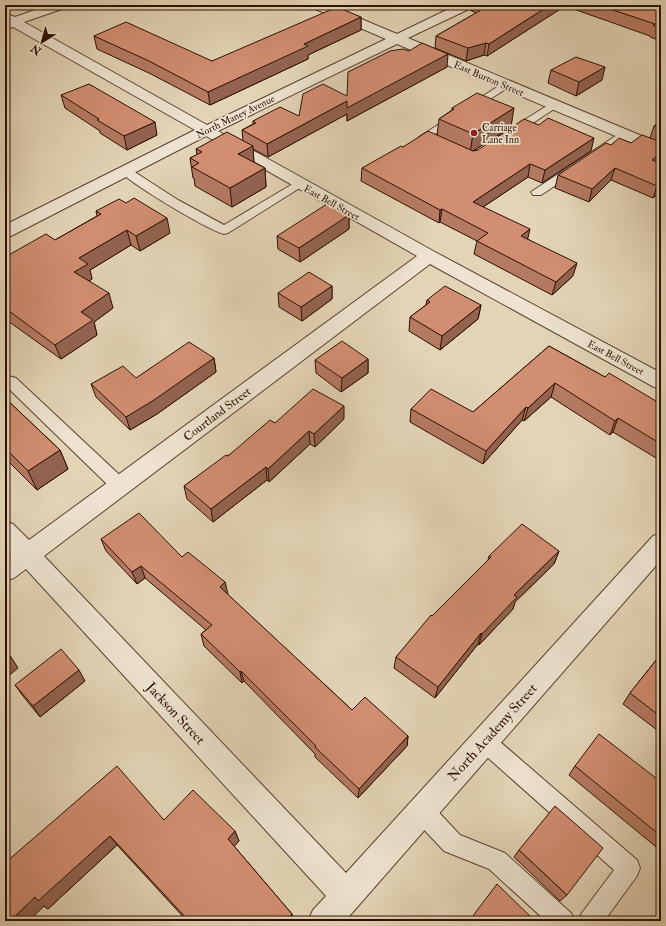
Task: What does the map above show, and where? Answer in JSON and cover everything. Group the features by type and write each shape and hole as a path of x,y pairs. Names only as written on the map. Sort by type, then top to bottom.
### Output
{"street":[{"path":"8,22 61,5"},
{"name":"East Burton Street","path":"317,5 661,150"},
{"name":"North Maney Avenue","path":"5,232 205,131 467,5"},
{"name":"East Bell Street","path":"8,22 429,256 661,382"},
{"name":"Courtland Street","path":"5,571 429,256"},
{"name":"Jackson Street","path":"5,531 346,895"},
{"name":"North Academy Street","path":"324,921 661,543"}],"lane":[{"path":"444,146 424,137 488,101 505,85"},
{"path":"503,138 553,105"},
{"path":"518,117 535,117"},
{"path":"537,192 624,135"},
{"path":"126,171 186,210 224,230 300,184"},
{"path":"5,380 11,382 120,486"},
{"path":"484,741 629,868 590,921"},
{"path":"422,811 452,843 497,861 564,921"}],"building":[{"path":"487,5 550,5 489,44 486,43 468,48 436,36"},
{"path":"598,5 661,5 661,28 653,25 655,24"},
{"path":"337,7 361,17 304,44 308,46 208,92 149,61 94,36 126,22 212,61"},
{"path":"422,43 448,54 347,108 347,101 267,144 242,130 256,123 253,121 280,107 299,116 303,94 323,84 347,96 348,72 390,51 403,49 409,51"},
{"path":"576,57 605,67 579,82 551,70"},
{"path":"89,84 155,122 124,136 97,120 99,119 61,95"},
{"path":"477,93 514,108 473,134 439,119 454,109 452,108"},
{"path":"548,118 594,138 545,170 530,164 473,202 530,229 521,236 577,263 556,282 477,241 488,233 442,209 440,210 362,168 401,146 403,147 428,131 473,151 478,150 524,119 539,125"},
{"path":"661,120 661,129 654,126"},
{"path":"227,132 253,146 238,154 265,168 230,188 192,167 199,163 190,158 202,152 196,149"},
{"path":"642,135 661,142 661,153 652,160 661,164 661,183 657,186 615,168 592,189 558,175 606,143 611,145 619,138 631,143"},
{"path":"134,198 167,218 136,236 127,230 79,258 88,264 74,272 109,293 81,312 93,320 55,345 5,308 5,257 46,234 55,240 101,214 96,211 119,199 126,203"},
{"path":"327,204 349,215 299,248 277,236"},
{"path":"309,272 332,286 301,307 278,293"},
{"path":"445,286 481,305 442,336 410,317 430,302 427,300"},
{"path":"342,341 368,359 342,378 315,360"},
{"path":"189,342 214,358 154,400 126,417 91,384 123,366 136,378"},
{"path":"549,346 605,377 609,373 661,404 661,444 618,418 615,421 555,383 528,408 526,407 486,451 411,409 431,389 473,412"},
{"path":"313,389 344,406 314,434 309,431 268,469 266,467 211,509 184,486 226,455 228,456 270,420 275,423"},
{"path":"5,398 60,450 28,471 5,448"},
{"path":"139,513 182,557 188,552 225,582 220,587 352,710 365,697 408,736 359,789 315,747 316,746 241,671 240,672 201,634 212,625 141,566 132,572 101,539"},
{"path":"522,524 559,551 514,595 517,597 482,634 481,633 438,687 396,657 431,615 432,616 491,557 489,556"},
{"path":"61,649 79,670 33,706 15,685"},
{"path":"5,651 11,657 5,662"},
{"path":"661,654 661,717 630,693"},
{"path":"599,734 661,782 661,836 575,766"},
{"path":"117,766 164,820 193,790 235,831 228,839 292,914 285,921 189,921 110,836 38,901 35,897 10,921 5,921 5,863"},
{"path":"555,806 603,848 567,895 519,850"},
{"path":"497,884 535,921 469,921"}],"place":[{"name":"Carriage Lane Inn","path":"474,133"}]}
